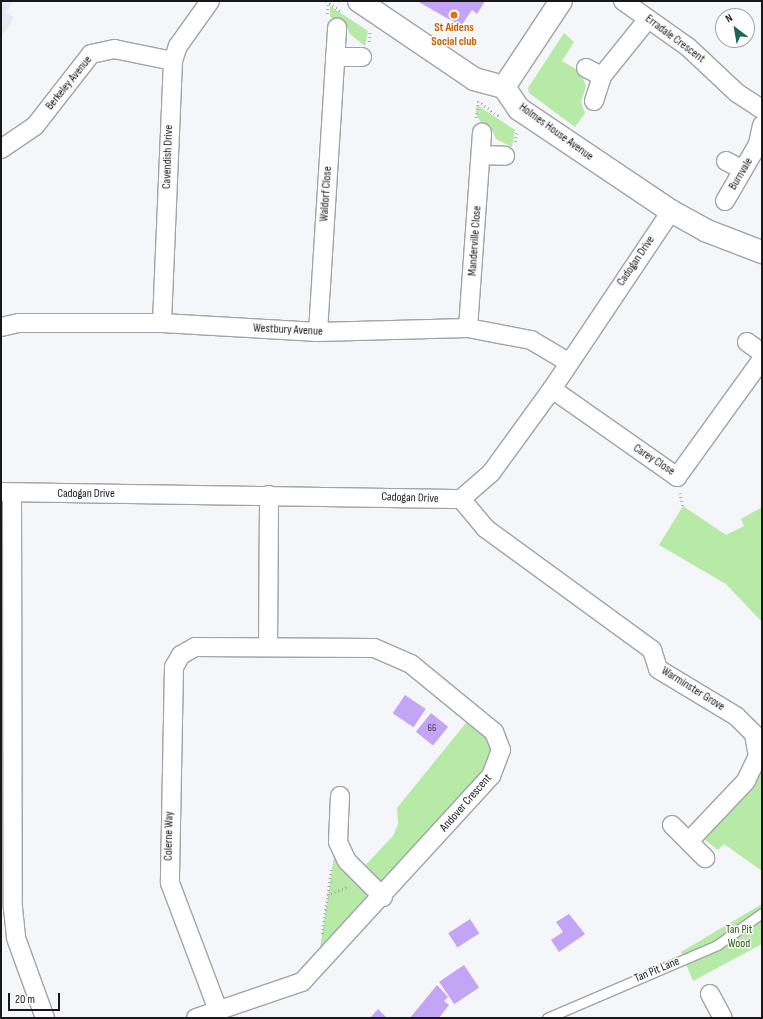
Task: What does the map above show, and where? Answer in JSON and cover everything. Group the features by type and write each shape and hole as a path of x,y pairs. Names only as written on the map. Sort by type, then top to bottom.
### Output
{"street":[{"name":"Cavendish Drive","path":"162,323 173,61 178,46 210,1"},
{"path":"347,14 474,79 504,87 561,1"},
{"name":"Erradale Crescent","path":"623,1 688,47 737,93 762,109"},
{"name":"Waldorf Close","path":"318,332 335,57 347,14"},
{"path":"594,101 602,76 648,19"},
{"name":"Berkeley Avenue","path":"1,149 35,126 91,54 114,49 173,61"},
{"path":"335,57 362,57"},
{"path":"586,68 602,76"},
{"name":"Holmes House Avenue","path":"504,87 519,109 671,211 707,231 762,252"},
{"name":"Burnvale","path":"725,200 758,144 762,125"},
{"name":"Manderville Close","path":"468,328 482,133"},
{"path":"481,155 505,156"},
{"path":"726,161 743,170"},
{"name":"Cadogan Drive","path":"7,492 461,499 491,473 552,389 568,362 671,211"},
{"name":"Westbury Avenue","path":"1,327 19,323 162,323 318,332 468,328 531,340 568,362"},
{"path":"747,342 762,353"},
{"name":"Carey Close","path":"552,389 677,477 762,360"},
{"path":"7,492 6,816 16,938 45,1018"},
{"path":"268,647 269,495"},
{"name":"Warminster Grove","path":"461,499 485,528 652,650 658,669 736,716 754,734 758,756 746,781 689,841"},
{"name":"Andover Crescent","path":"181,655 195,647 374,648 394,655 411,664 486,723 498,742 499,758 491,776 383,897 302,982 196,1018"},
{"name":"Colerne Way","path":"181,655 174,674 170,883 218,1010"},
{"path":"340,796 338,842 347,861 383,897"},
{"path":"672,825 705,858"},
{"path":"710,994 723,1018"}],"lane":[{"name":"Tan Pit Lane","path":"547,1018 717,945 762,913"}],"path":[{"path":"326,1 347,14"},
{"path":"364,26 376,34"},
{"path":"472,97 504,120"},
{"path":"510,124 524,133"},
{"path":"321,939 327,895 338,842"},
{"path":"327,895 340,892 361,875"}],"shaded area":[{"path":"1,1 13,1 6,12 14,18 1,37"}],"green space":[{"path":"330,6 368,31 365,46 350,34 345,22 330,17"},
{"path":"564,33 574,42 562,61 581,72 586,86 581,102 585,113 575,127 529,93 528,88"},
{"path":"477,105 515,130 512,147 496,139 490,125 482,124 476,114"},
{"path":"683,506 726,535 744,526 741,519 762,507 762,622 726,584 659,545"},
{"path":"474,713 494,732 491,776 317,968 335,849 359,872 393,836 398,824 397,808"},
{"path":"762,764 762,871 724,844 718,850 701,837"},
{"name":"Tan Pit Wood","path":"762,904 762,944 693,981 681,952"}],"building":[{"name":"St Aidens Social club","path":"417,1 485,1 477,14 472,10 461,26"},
{"path":"405,695 426,709 413,727 393,713"},
{"path":"431,713 448,727 433,745 416,732"},
{"path":"569,914 585,934 559,952 551,940 563,932 556,922"},
{"path":"470,919 479,933 457,947 448,933"},
{"path":"464,965 479,987 454,1004 439,982"},
{"path":"437,985 448,997 444,1001 449,1005 439,1018 410,1018"},
{"path":"378,1009 387,1018 370,1018"}],"place":[{"name":"St Aidens Social club","path":"454,15"}]}
